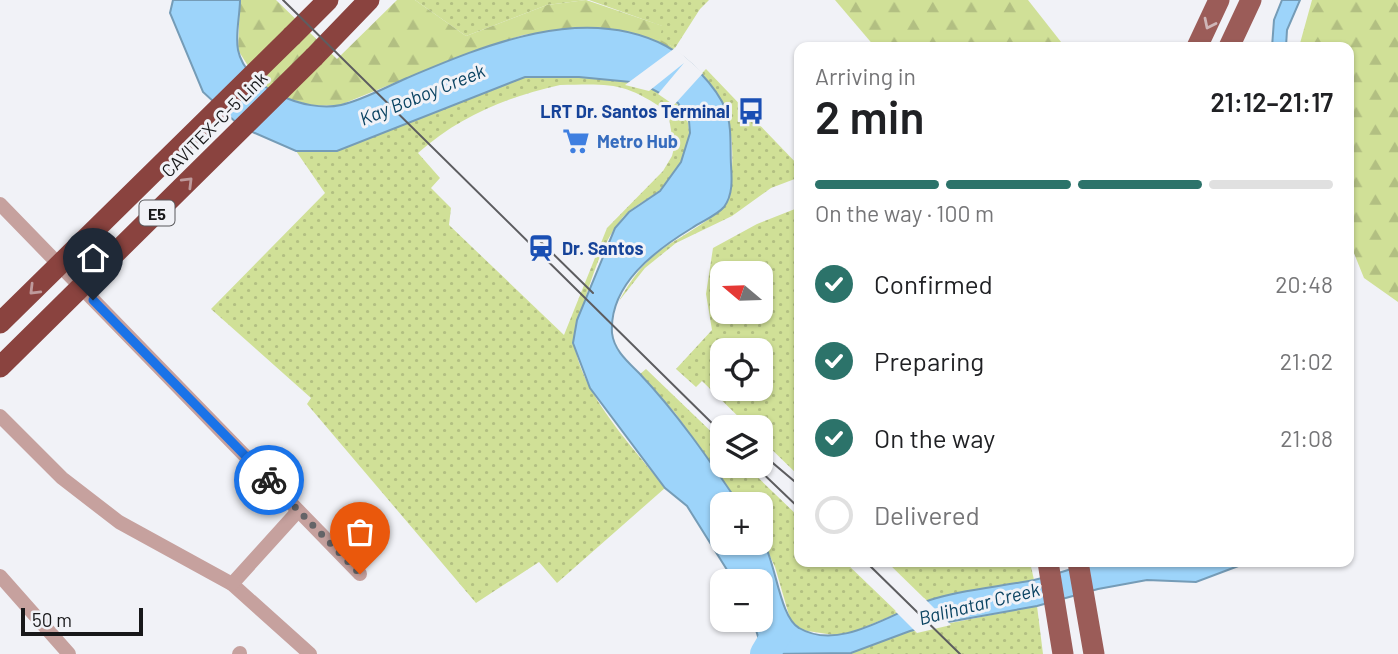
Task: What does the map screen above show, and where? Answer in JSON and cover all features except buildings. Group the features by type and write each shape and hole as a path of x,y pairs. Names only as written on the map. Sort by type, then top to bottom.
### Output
{"highway":[{"name":"CAVITEX–C-5 Link","path":"0,323 328,0"},
{"name":"CAVITEX–C-5 Link","path":"0,367 369,0"}],"main road":[{"path":"1199,42 1219,0"},
{"path":"1231,42 1251,0"},
{"path":"1049,567 1063,654"},
{"path":"1079,567 1094,654"}],"street":[{"path":"0,204 360,574"},
{"path":"0,416 62,478 119,522 232,584 310,654"},
{"path":"232,584 298,511"},
{"path":"0,576 69,654"}],"green space":[{"path":"240,0 276,0 337,59 397,0 415,0 466,36 547,5 586,0 663,26 659,39 675,48 672,50 629,33 606,30 523,35 468,53 340,105 313,106 274,94 255,77 238,50"},
{"path":"415,0 586,0 547,5 466,36"},
{"path":"589,0 709,0 700,9 675,48 658,39 662,26"},
{"path":"835,0 1028,0 1061,42 871,42"},
{"path":"1312,0 1398,0 1398,302 1364,278 1354,253 1354,42 1300,42"},
{"path":"706,69 794,161 794,179 771,188 732,216 676,243 645,268 619,301 630,283 652,258 717,213 727,196 732,170 730,130 723,109 701,74"},
{"path":"525,77 583,77 616,80 647,87 671,99 686,117 688,143 672,177 660,190 626,214 612,233 599,259 575,329 576,349 592,392 621,434 665,488 557,583 539,562 476,603 307,404 311,398 211,309 325,193 296,151 337,151","holes":["560,85 617,87 653,102 668,112 674,148 663,171 607,228 564,335 449,225 451,208 431,188 440,178 418,153 467,118 503,102"]},
{"path":"794,209 794,471 773,451 773,415 737,415 722,401 773,401 773,338 710,338 710,389 702,381 696,387 676,369 712,330 711,324 774,324 774,261 711,261 713,248 757,224"},
{"path":"710,268 710,318 706,294"},
{"path":"646,369 710,431 710,463 676,414 640,374"},
{"path":"721,478 758,478 794,512 794,567 850,567 898,613 853,632 834,635 801,630 791,622 769,555 773,555 773,492 731,492"},
{"path":"892,567 1031,567 1034,580 927,601"},
{"path":"1037,606 1043,654 843,654 910,631"}],"water":[{"name":"Kay Boboy Creek","path":"173,0 240,0 237,44 243,64 252,76 279,95 311,105 349,103 469,53 535,34 569,29 602,28 635,34 666,46 684,58 716,92 726,110 730,130 732,176 729,197 721,210 664,247 637,270 618,299 613,315 612,333 615,345 622,355 653,388 710,462 710,478 721,478 731,492 710,492 710,543 687,506 665,488 590,388 573,343 577,320 615,228 629,212 660,191 681,162 690,133 689,121 678,103 641,83 579,77 525,77 337,151 296,151 241,127 203,92 170,13"},
{"path":"1282,0 1300,0 1287,30 1286,42 1272,42 1274,20"},
{"path":"718,555 769,555 773,569 726,569"},
{"path":"1077,567 1236,567 1196,582 1147,580 1098,589 1037,606 948,622 910,631 851,653 772,654 759,640 757,632 773,632 773,569 792,622 815,634 831,635 866,628 943,596 1034,580"}],"pier":[{"path":"675,48 703,73 674,105 658,94 684,63 649,91 625,85"},
{"path":"924,598 951,625 917,633 895,611"}],"waterway":[{"name":"Balihatar Creek","path":"765,654 778,632"}],"tram line":[{"path":"283,0 710,421"},
{"path":"540,241 593,293"},
{"path":"773,463 794,481"},
{"path":"768,478 794,503"},
{"path":"871,567 960,654"}],"way so far":[{"path":"269,480 360,574"}],"place":[{"name":"LRT Dr. Santos Terminal","path":"751,111"},
{"name":"Metro Hub","path":"576,141"},
{"name":"Dr. Santos","path":"541,248"}],"route":[{"path":"93,300 269,480"}]}
